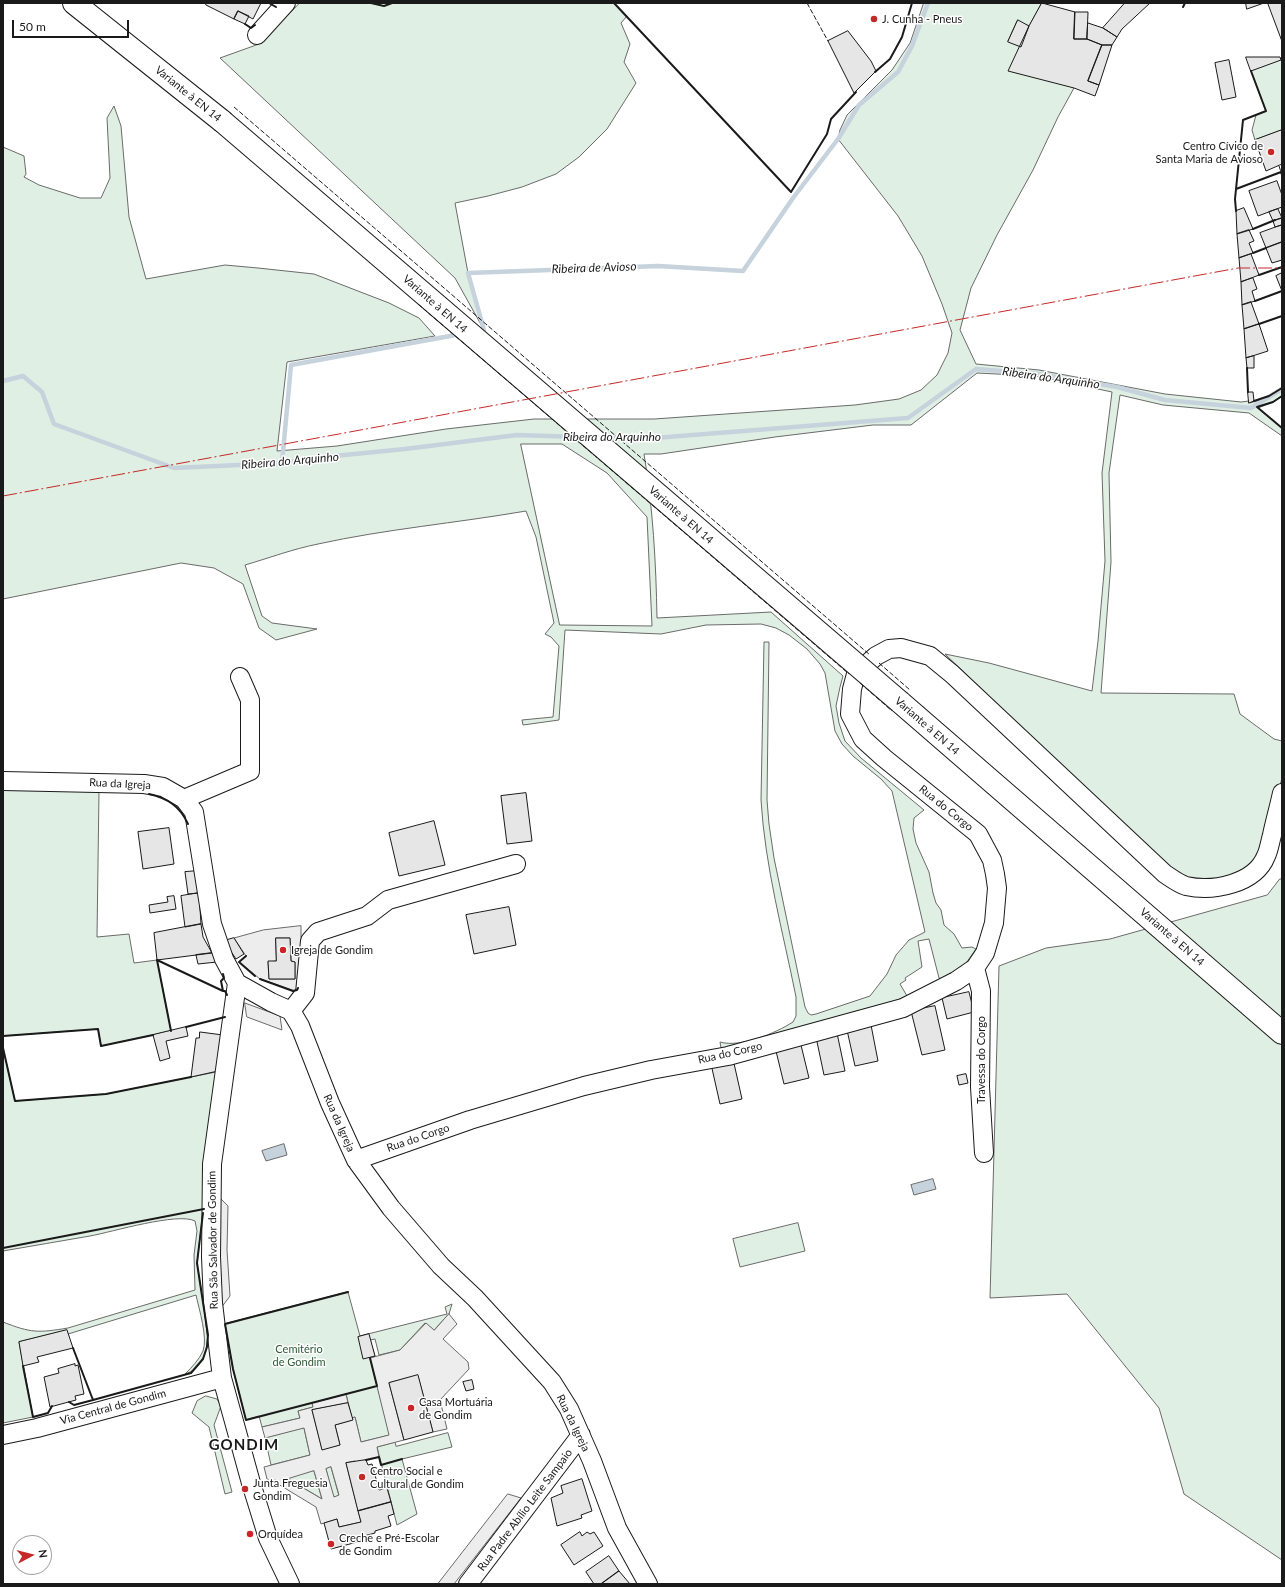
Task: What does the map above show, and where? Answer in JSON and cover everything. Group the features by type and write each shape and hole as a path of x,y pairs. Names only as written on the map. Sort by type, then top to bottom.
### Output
{"main road":[{"name":"Variante à EN 14","path":"74,3 222,121 900,702 1282,1033"}],"street":[{"path":"257,35 286,3"},
{"name":"Rua do Corgo","path":"356,1160 470,1120 584,1086 651,1070 728,1056 903,1008 956,981 975,968 985,953 994,923 997,888 992,860 978,834 884,758 864,739 850,714 852,689 856,674 876,656 889,649 901,648 930,656 952,674 1164,874 1184,885 1201,888 1219,886 1252,876 1259,869 1267,856 1282,793"},
{"path":"240,676 250,700 250,771 184,798 194,812 212,924 224,959 237,983 271,1002 291,1011 306,993 310,940 318,932 368,916 388,900 516,864"},
{"name":"Rua da Igreja","path":"3,781 144,784 162,787 184,798"},
{"name":"Travessa do Corgo","path":"975,968 981,991 980,1087 984,1153"},
{"name":"Rua São Salvador de Gondim","path":"237,983 212,1164 211,1257 213,1303 222,1378 268,1538 290,1584"},
{"name":"Rua da Igreja","path":"291,1011 300,1026 330,1103 356,1160 391,1208 441,1266 475,1298 552,1382 569,1410 581,1435 617,1528 648,1584"},
{"name":"Via Central de Gondim","path":"3,1435 37,1428 222,1378"},
{"name":"Rua Padre Abílio Leite Sampaio","path":"468,1584 581,1435"}],"green space":[{"path":"300,3 371,3 384,6 392,3 614,3 627,16 621,23 630,44 624,62 636,83 607,129 579,157 556,174 522,187 455,203 468,273 484,330 455,278 220,58 259,44"},
{"path":"924,3 1042,3 1029,26 1017,21 1008,41 1021,47 1074,88 971,288 960,330 976,364 1039,370 1165,394 1241,402 1249,401 1250,403 1263,399 1282,388 1282,396 1273,402 1258,408 1282,428 1282,436 1249,413 1163,405 1120,395 1109,473 1111,562 1101,693 1234,694 1240,714 1274,739 1282,741 1282,778 1263,850 1246,873 1211,883 1178,875 1163,863 945,654 989,663 1092,691 1105,561 1102,473 1112,392 1036,376 977,373 911,425 873,425 775,437 661,454 644,454 654,536 657,618 771,612 843,676 836,706 839,723 845,741 861,758 924,810 914,818 913,829 916,843 929,872 933,893 936,903 941,910 944,925 954,934 962,948 972,947 976,949 964,966 941,979 939,978 929,939 918,941 922,967 905,978 906,980 900,984 907,996 890,1003 720,1051 720,1042 737,1043 768,1035 793,1022 796,1016 796,997 770,875 763,825 761,800 764,642 769,642 767,800 769,824 774,858 805,1007 808,1013 811,1015 816,1014 870,996 887,974 896,955 909,940 925,932 892,791 881,779 853,756 842,744 835,731 825,673 820,664 807,649 789,635 776,628 761,624 706,625 661,634 565,630 559,720 523,725 522,720 553,717 559,646 551,637 545,634 554,623 536,537 526,511 344,539 299,548 245,565 262,616 272,623 317,629 276,640 259,628 243,584 214,568 181,563 3,599 3,147 24,156 26,174 24,177 39,185 80,198 101,198 110,178 107,118 114,106 121,126 129,217 146,279 225,265 314,274 389,303 419,318 435,336 287,362 277,451 337,446 446,429 534,419 654,419 855,405 899,399 921,390 937,375 948,353 952,333 942,304 922,256 898,216 838,139 840,130 847,115 892,70 910,43","holes":["521,444 562,444 607,473 647,517 652,626 560,625"]},
{"path":"1282,59 1282,130 1255,140 1252,130 1256,115 1266,111 1251,71"},
{"path":"3,790 99,791 97,937 129,934 134,963 157,960 171,1031 101,1046 98,1029 3,1036"},
{"path":"1280,879 1282,879 1282,1560 1184,1494 1159,1408 1067,1294 990,1298 999,966 1046,948 1110,939 1267,895"},
{"path":"3,1048 15,1101 106,1094 216,1072 218,1081 197,1263 208,1335 205,1353 199,1364 191,1372 185,1374 193,1366 203,1351 204,1345 202,1323 196,1295 68,1334 66,1331 19,1342 33,1417 3,1423 3,1322 35,1331 49,1331 68,1328 195,1290 194,1255 197,1231 195,1221 175,1219 3,1251"},
{"path":"798,1223 805,1251 740,1267 733,1239"},
{"name":"Cemitério de Gondim","path":"348,1292 360,1336 447,1314 445,1307 452,1304 449,1314 434,1330 425,1323 400,1350 379,1355 375,1339 370,1340 375,1356 370,1358 390,1435 361,1442 355,1417 352,1418 346,1394 312,1403 313,1407 298,1411 300,1418 262,1427 259,1416 246,1420 233,1369 225,1324"},
{"path":"206,1396 217,1399 221,1406 214,1425 232,1492 225,1494 209,1427 192,1413 197,1401"},
{"path":"304,1428 310,1455 271,1465 265,1438"},
{"path":"448,1433 452,1447 402,1459 417,1514 397,1525 377,1447 395,1442 396,1446"},
{"path":"331,1467 339,1496 333,1497 326,1469"},
{"path":"314,1471 322,1499 287,1478"}],"shaded area":[{"path":"301,926 302,937 298,986 295,991 260,979 239,962 246,956 234,938 263,930","holes":["276,938 290,938 291,961 295,962 295,979 269,979 268,962 276,961"]},
{"path":"245,1003 280,1016 282,1030 247,1017"},
{"path":"284,1144 287,1155 266,1161 262,1151"},
{"path":"933,1179 936,1189 914,1195 911,1185"},
{"path":"219,1197 228,1206 227,1250 230,1296 221,1308 219,1286"},
{"path":"449,1314 457,1324 443,1339 468,1362 469,1369 440,1400 447,1429 433,1432 418,1376 389,1383 404,1440 377,1447 379,1457 355,1463 355,1461 346,1463 361,1522 339,1527 337,1519 321,1524 316,1507 278,1484 276,1480 271,1481 267,1479 264,1467 310,1455 304,1428 265,1438 262,1427 300,1418 298,1411 313,1407 312,1403 346,1394 348,1403 312,1410 322,1449 340,1445 335,1425 352,1420 352,1418 355,1417 361,1442 389,1435 370,1358 400,1350 426,1323 434,1330","holes":["331,1467 339,1495 334,1497 326,1469","314,1471 322,1499 288,1479"]},
{"path":"508,1494 521,1498 454,1584 438,1584"}],"building":[{"path":"207,3 261,3 253,19 238,11 234,19 206,5"},
{"path":"1042,3 1075,12 1074,39 1087,39 1102,45 1088,81 1099,85 1095,96 1074,88 1008,71 1029,26"},
{"path":"1125,3 1150,3 1122,29 1117,37 1103,28"},
{"path":"1246,3 1264,3 1247,9"},
{"path":"1268,3 1282,3 1282,41"},
{"path":"238,11 249,16 245,24 234,19"},
{"path":"1075,12 1088,12 1087,39 1074,39"},
{"path":"1018,20 1029,26 1021,47 1008,42"},
{"path":"1088,23 1103,28 1117,37 1112,45 1102,45 1087,39"},
{"path":"848,31 871,61 876,71 854,93 828,41"},
{"path":"1102,45 1112,45 1099,85 1088,81"},
{"path":"1246,57 1280,57 1281,60 1251,71"},
{"path":"1229,60 1236,97 1222,100 1215,63"},
{"name":"Centro Cívico de Santa Maria de Avioso","path":"1282,130 1282,164 1266,171 1255,140"},
{"path":"1277,181 1282,195 1282,207 1258,216 1249,191"},
{"path":"1244,208 1253,229 1237,234 1236,211"},
{"path":"1278,209 1282,218 1273,221 1269,212"},
{"path":"1282,218 1282,225 1275,227 1273,221"},
{"path":"1282,225 1282,242 1266,248 1260,233"},
{"path":"1249,230 1254,241 1249,243 1253,253 1239,258 1237,234"},
{"path":"1282,242 1282,260 1272,263 1266,248"},
{"path":"1251,254 1259,275 1241,282 1239,258"},
{"path":"1282,273 1282,291 1276,276"},
{"path":"1253,278 1257,289 1252,291 1255,301 1242,305 1241,282"},
{"path":"1251,302 1259,324 1244,329 1242,305"},
{"path":"1259,324 1268,351 1246,358 1244,329"},
{"path":"1254,356 1254,368 1247,368 1246,358"},
{"path":"1248,392 1253,392 1254,401 1249,403"},
{"path":"526,793 532,841 507,844 501,796"},
{"path":"434,821 445,865 399,876 389,833"},
{"path":"169,828 174,864 143,869 138,832"},
{"path":"198,871 199,893 188,894 185,872"},
{"path":"199,893 201,924 185,927 181,896"},
{"path":"174,896 176,909 150,913 149,905 168,902 167,897"},
{"path":"509,907 516,945 474,954 466,915"},
{"path":"201,924 203,937 212,953 157,960 154,933"},
{"path":"234,938 244,954 236,959 224,941"},
{"name":"Igreja de Gondim","path":"276,938 290,938 291,961 295,962 295,979 269,979 268,961 276,961"},
{"path":"212,953 217,962 198,964 196,955"},
{"path":"969,992 974,1012 947,1019 942,998"},
{"path":"935,1006 945,1050 922,1055 911,1011"},
{"path":"871,1025 878,1061 855,1066 847,1030"},
{"path":"186,1027 188,1036 166,1041 170,1058 160,1061 153,1035"},
{"path":"200,1032 223,1035 218,1071 191,1077 196,1038 199,1038"},
{"path":"837,1033 845,1071 824,1075 816,1037"},
{"path":"800,1041 809,1078 784,1084 775,1047"},
{"path":"733,1059 742,1099 720,1104 711,1064"},
{"path":"966,1074 968,1083 959,1085 957,1076"},
{"path":"67,1330 73,1348 37,1357 39,1362 23,1366 19,1342"},
{"path":"369,1334 375,1356 363,1359 358,1337"},
{"path":"75,1364 75,1366 78,1365 84,1394 75,1396 76,1400 50,1407 44,1377 59,1373 58,1369"},
{"name":"Casa Mortuária de Gondim","path":"418,1375 433,1432 404,1440 389,1383"},
{"path":"472,1380 474,1389 466,1391 463,1382"},
{"path":"348,1403 353,1420 335,1425 340,1445 322,1450 312,1410"},
{"name":"Centro Social e Cultural de Gondim","path":"366,1460 368,1465 372,1464 379,1490 387,1488 391,1502 358,1511 346,1463"},
{"path":"582,1479 592,1511 581,1515 582,1518 557,1526 551,1498 563,1493 561,1486"},
{"path":"391,1502 394,1514 388,1516 391,1526 375,1531 375,1533 360,1537 361,1541 331,1549 324,1523 337,1519 339,1527 361,1522 358,1511"},
{"path":"580,1532 582,1536 587,1532 590,1534 594,1532 603,1546 574,1565 561,1545"},
{"path":"609,1556 619,1571 601,1584 594,1584 586,1572"},
{"path":"619,1571 630,1584 601,1584"}],"waterway":[{"name":"Ribeira de Avioso","path":"478,331 484,330 468,273 658,266 743,271 793,198 838,139 859,105 898,72 912,46 928,3"},
{"name":"Ribeira de Avioso","path":"282,463 291,365 461,334"},
{"name":"Ribeira do Arquinho","path":"603,438 642,439 908,418 976,369 1039,374 1117,387 1165,400 1251,408 1282,389"},
{"name":"Ribeira do Arquinho","path":"3,381 23,376 42,392 54,424 174,468 282,463 517,435 578,437"}],"fence":[{"path":"807,3 828,41"},
{"path":"234,107 870,655"},
{"path":"1279,166 1281,172"},
{"path":"418,304 849,674"},
{"path":"879,663 910,690"},
{"path":"860,683 892,711"}],"wall":[{"path":"269,3 276,7"},
{"path":"371,3 384,6 392,3"},
{"path":"614,3 791,192 827,134 831,119 856,92"},
{"path":"875,72 890,59 902,37 912,3"},
{"path":"1183,7 1185,3"},
{"path":"245,24 251,28 255,25"},
{"path":"1236,211 1235,199 1243,120 1266,111 1251,71"},
{"path":"1236,189 1281,172 1282,175"},
{"path":"1253,229 1275,220"},
{"path":"1253,253 1266,248"},
{"path":"1259,275 1282,267"},
{"path":"1255,301 1282,291"},
{"path":"1259,324 1282,316"},
{"path":"1247,368 1248,392"},
{"path":"1254,401 1269,396 1282,388"},
{"path":"1282,396 1273,402 1257,407 1282,428"},
{"path":"149,794 162,798 172,804 181,812 188,824"},
{"path":"246,956 239,962 255,976"},
{"path":"171,1031 157,960 223,991"},
{"path":"223,974 224,978 221,981 223,991 225,991 227,995"},
{"path":"260,979 293,991 297,990 298,988"},
{"path":"186,1027 225,1017"},
{"path":"3,1036 98,1029 101,1046 153,1035"},
{"path":"3,1048 15,1101 106,1094 191,1077"},
{"path":"3,1248 204,1209"},
{"path":"93,1400 191,1373 203,1359 207,1347 208,1335 197,1263 203,1213"},
{"path":"348,1292 225,1324 233,1369 246,1420 377,1386 370,1358"},
{"path":"69,1402 74,1405 93,1400 73,1348"},
{"path":"23,1366 33,1417 48,1413 52,1406"},
{"path":"366,1460 379,1457 381,1465 402,1459"}],"power":[{"path":"3,496 1238,268 1282,268"}],"place":[{"name":"J. Cunha - Pneus","path":"874,19"},
{"name":"Centro Cívico de Santa Maria de Avioso","path":"1271,152"},
{"name":"Igreja de Gondim","path":"283,950"},
{"name":"Casa Mortuária de Gondim","path":"411,1408"},
{"name":"Centro Social e Cultural de Gondim","path":"362,1477"},
{"name":"Junta Freguesia Gondim","path":"245,1489"},
{"name":"Orquídea","path":"250,1534"},
{"name":"Creche e Pré-Escolar de Gondim","path":"331,1544"}],"district":[{"name":"GONDIM","path":"244,1445"}]}
